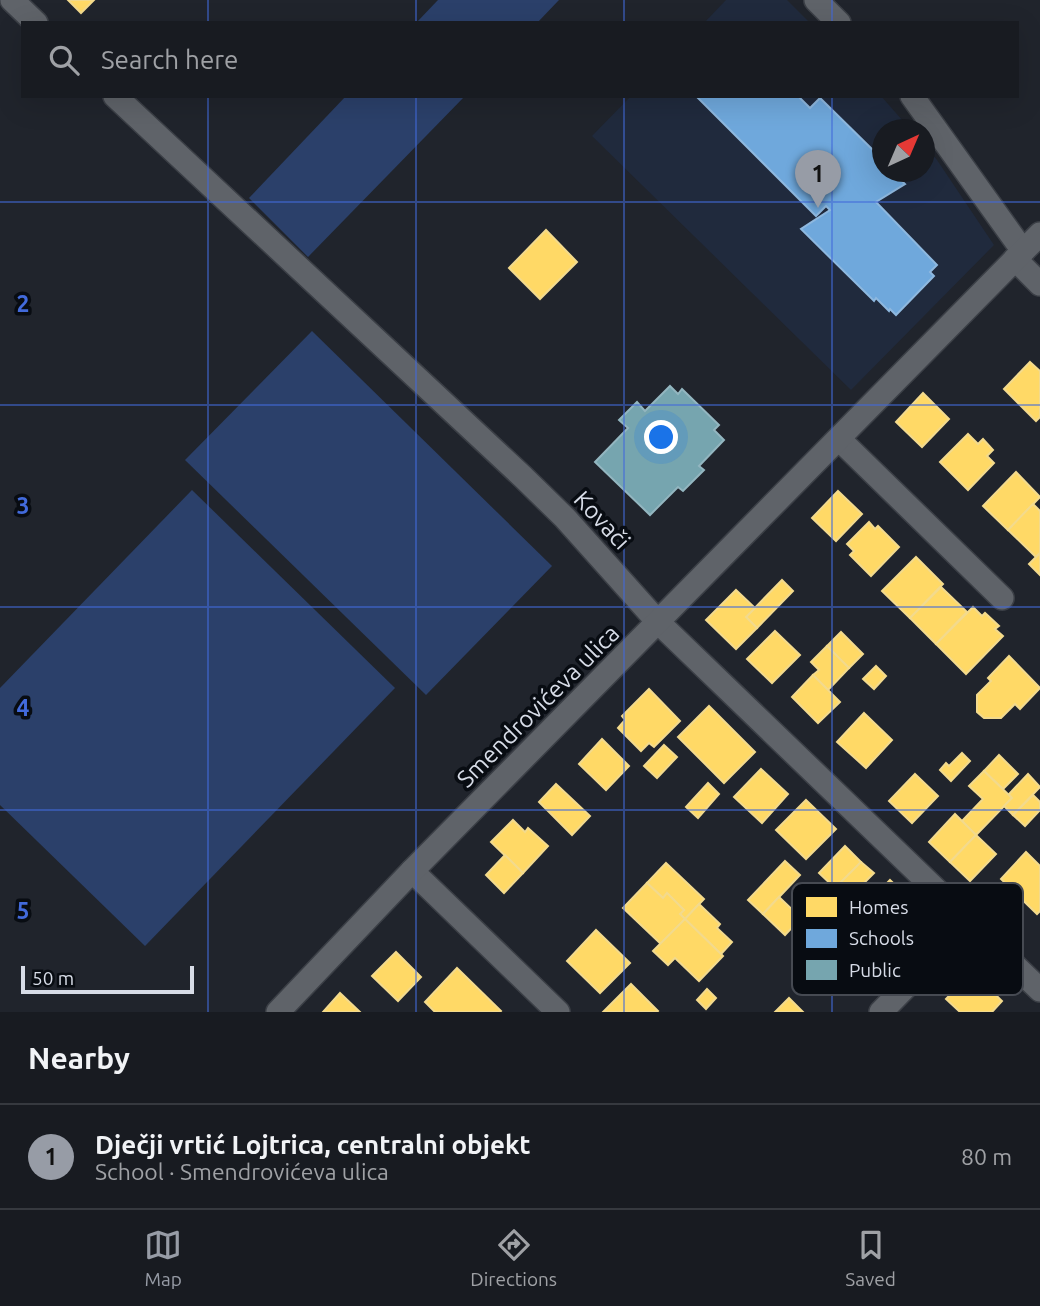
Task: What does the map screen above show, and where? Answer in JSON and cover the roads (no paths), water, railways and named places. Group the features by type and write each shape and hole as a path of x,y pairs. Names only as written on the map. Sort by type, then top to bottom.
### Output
{"street":[{"path":"816,0 837,21"},
{"path":"14,1 34,21"},
{"name":"Kovači","path":"117,98 523,477 592,547 658,622 930,883"},
{"path":"913,98 1040,284"},
{"name":"Smendrovićeva ulica","path":"278,1012 412,872 1040,234"},
{"path":"839,439 1002,598"},
{"path":"412,872 558,1012"},
{"name":"Kovači","path":"1023,973 1040,990"},
{"path":"881,1012 898,995"}],"place":[{"name":"Dječji vrtić Lojtrica, centralni objekt","path":"818,208"}]}
